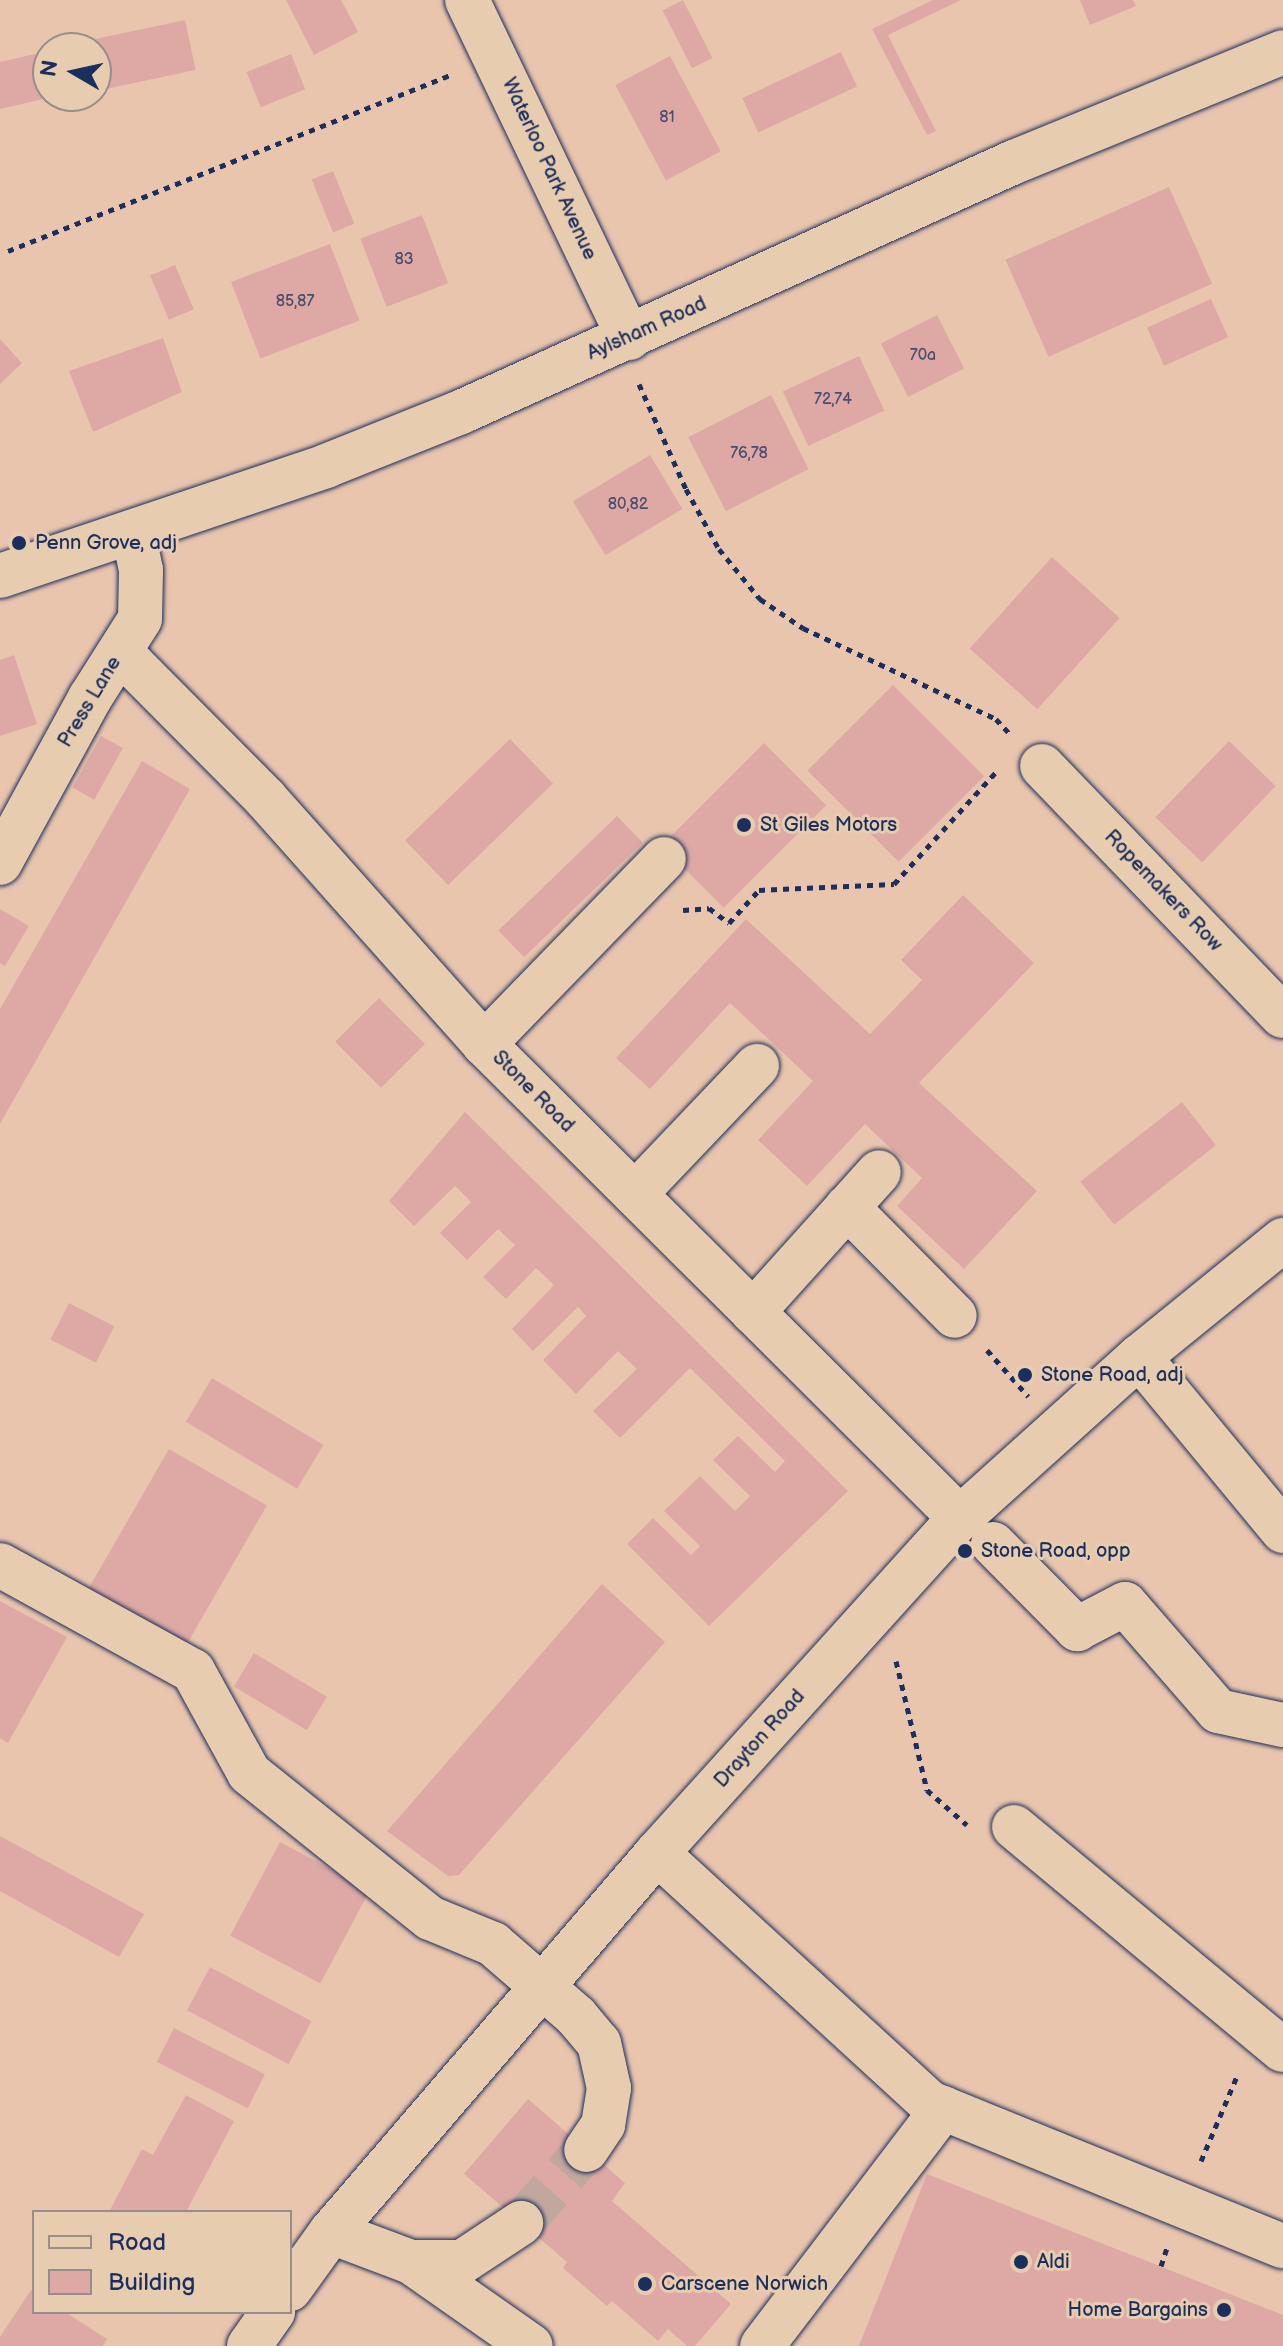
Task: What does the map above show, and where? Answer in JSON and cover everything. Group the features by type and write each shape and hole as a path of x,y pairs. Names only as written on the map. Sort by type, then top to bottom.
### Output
{"street":[{"name":"Waterloo Park Avenue","path":"467,0 496,57 624,340"},
{"name":"Aylsham Road","path":"0,576 326,466 624,340 1014,162 1283,52"},
{"name":"Press Lane","path":"0,863 90,698 140,619 141,570 133,533"},
{"name":"Stone Road","path":"117,656 133,665 266,799 484,1044 1077,1629 1125,1604 1218,1711 1283,1725"},
{"name":"Ropemakers Row","path":"1031,755 1283,1016"},
{"path":"484,1044 664,859"},
{"path":"635,1194 757,1066"},
{"path":"753,1312 879,1172"},
{"path":"847,1207 955,1316"},
{"name":"Drayton Road","path":"292,2286 331,2232 657,1853 977,1531 1139,1357 1283,1240"},
{"path":"1139,1357 1276,1507"},
{"path":"0,1565 193,1671 249,1773 430,1918 493,1944 576,2016 599,2043 609,2088 603,2125 586,2150"},
{"path":"1014,1827 1283,2050"},
{"path":"657,1853 930,2103 1283,2246"},
{"path":"762,2346 943,2108"},
{"path":"411,2262 462,2262 521,2223"},
{"path":"331,2232 411,2262 531,2346"},
{"path":"249,2346 272,2314"}],"path":[{"path":"8,251 496,57"},
{"path":"624,340 686,489 719,549 760,599 803,628 996,719 1031,755 894,884 759,890 729,923 709,908 669,911"},
{"path":"1000,1363 1027,1394"},
{"path":"905,1690 927,1790 969,1827"},
{"path":"1161,2266 1240,2069"}],"building":[{"path":"286,0 341,0 358,32 314,55"},
{"path":"683,0 713,58 692,68 663,10"},
{"path":"933,0 961,0 888,35 936,131 927,135 872,29"},
{"path":"1080,0 1133,0 1136,6 1090,25"},
{"path":"185,20 196,70 112,88 112,36"},
{"path":"841,52 857,86 758,133 742,98"},
{"path":"291,54 305,89 261,107 246,72"},
{"path":"32,55 32,102 0,109 0,62"},
{"path":"670,56 721,151 666,180 615,85"},
{"path":"333,171 354,224 333,232 312,180"},
{"path":"1169,187 1212,284 1049,357 1005,260"},
{"path":"422,215 448,283 387,307 360,239"},
{"path":"330,244 359,321 260,359 231,282"},
{"path":"175,265 194,309 169,320 150,276"},
{"path":"1211,299 1228,337 1164,366 1147,327"},
{"path":"937,315 964,368 908,397 881,344"},
{"path":"163,338 182,392 93,432 69,371"},
{"path":"0,339 22,363 0,384"},
{"path":"859,356 884,410 808,446 783,391"},
{"path":"771,395 809,469 726,511 688,437"},
{"path":"650,455 682,509 605,555 573,501"},
{"path":"1052,557 1120,618 1037,709 970,648"},
{"path":"14,655 37,724 0,736 0,660"},
{"path":"893,685 984,776 899,862 807,771"},
{"path":"101,736 123,748 94,800 72,788"},
{"path":"510,739 553,784 448,885 405,840"},
{"path":"1229,741 1276,786 1202,862 1155,817"},
{"name":"St Giles Motors","path":"764,743 826,805 724,908 661,846"},
{"path":"142,761 190,789 0,1124 0,1009"},
{"path":"617,816 643,843 524,957 498,931"},
{"path":"963,895 1034,963 919,1083 1037,1191 964,1269 897,1206 922,1178 865,1124 807,1186 758,1140 813,1081 730,1003 650,1089 616,1058 746,919 870,1034 922,980 901,960"},
{"path":"0,909 29,926 5,966 0,963"},
{"path":"379,998 425,1044 381,1088 335,1042"},
{"path":"1182,1102 1216,1145 1114,1225 1080,1181"},
{"path":"465,1112 848,1491 709,1626 627,1544 653,1518 691,1555 700,1546 664,1511 700,1476 735,1511 750,1496 713,1460 738,1436 775,1472 785,1461 690,1368 620,1438 593,1411 637,1369 618,1351 576,1394 543,1360 586,1316 578,1307 533,1351 512,1329 554,1285 536,1268 506,1299 483,1277 515,1245 498,1229 467,1260 440,1233 471,1202 455,1186 414,1226 389,1201"},
{"path":"69,1303 114,1326 96,1363 50,1340"},
{"path":"212,1378 323,1445 297,1489 186,1422"},
{"path":"169,1449 267,1506 183,1650 86,1594"},
{"path":"602,1584 665,1642 459,1875 448,1876 387,1831"},
{"path":"0,1601 67,1637 8,1743 0,1738"},
{"path":"254,1653 327,1697 307,1730 234,1686"},
{"path":"0,1836 144,1914 119,1957 0,1891"},
{"path":"280,1842 370,1890 320,1983 230,1936"},
{"path":"210,1967 312,2021 289,2064 187,2010"},
{"path":"174,2028 265,2074 248,2108 157,2062"},
{"path":"186,2095 234,2121 187,2210 110,2210 142,2149 153,2155"},
{"path":"528,2099 625,2183 612,2201 731,2304 695,2346 687,2346 668,2329 658,2341 612,2301 607,2306 563,2268 567,2262 464,2174"},
{"name":"Aldi","path":"927,2174 1283,2315 1283,2346 859,2346"},
{"path":"31,2290 32,2314 68,2314 107,2339 103,2346 0,2346 0,2337"}],"tunnel":[{"path":"521,2223 586,2150"}],"place":[{"name":"Penn Grove, adj","path":"19,543"},
{"name":"St Giles Motors","path":"744,825"},
{"name":"Stone Road, adj","path":"1025,1375"},
{"name":"Stone Road, opp","path":"965,1551"},
{"name":"Aldi","path":"1021,2262"},
{"name":"Carscene Norwich","path":"645,2284"},
{"name":"Home Bargains","path":"1224,2310"}]}
